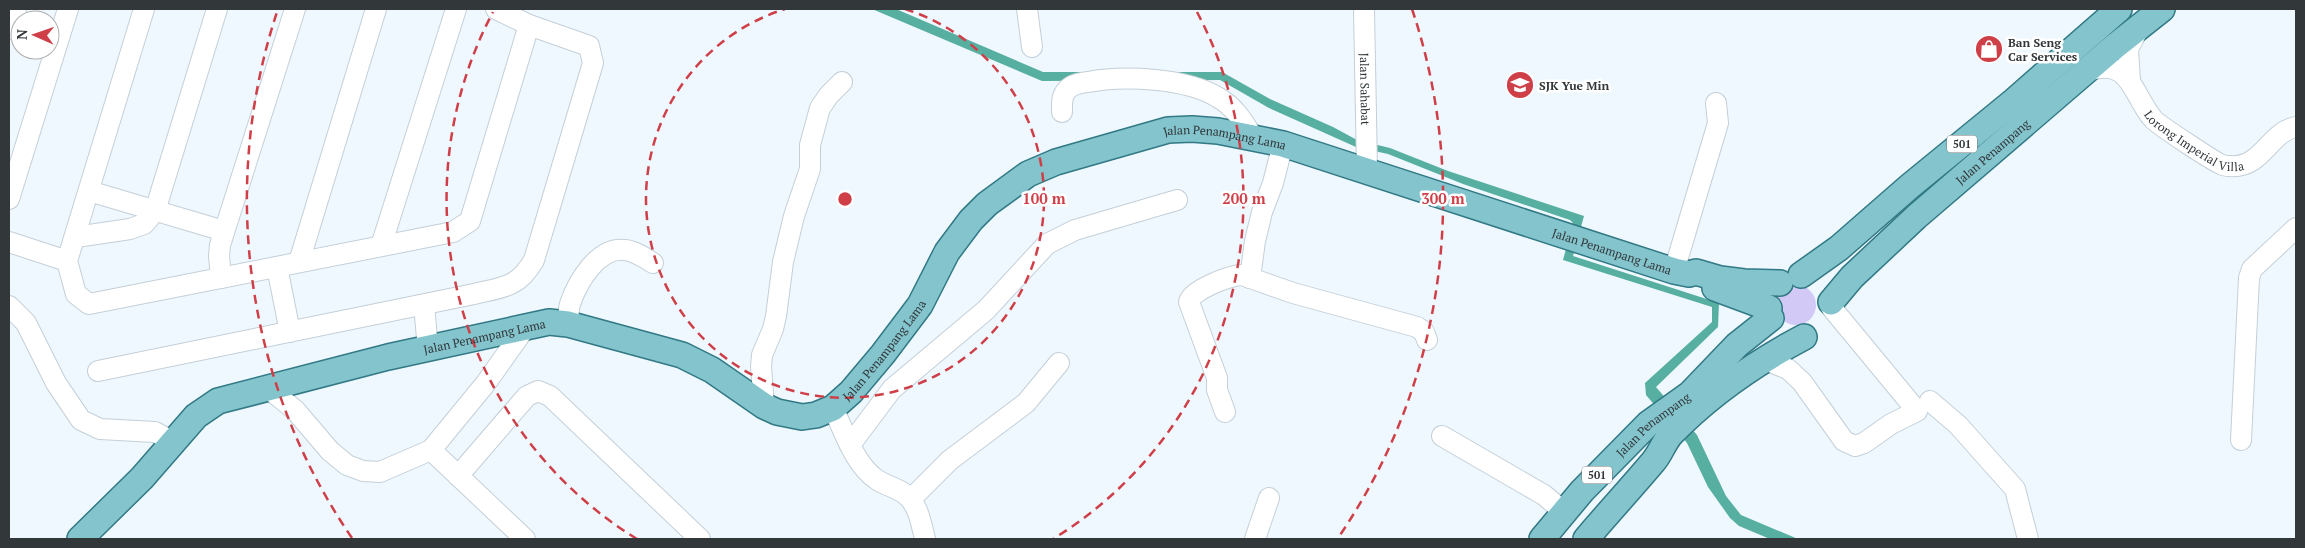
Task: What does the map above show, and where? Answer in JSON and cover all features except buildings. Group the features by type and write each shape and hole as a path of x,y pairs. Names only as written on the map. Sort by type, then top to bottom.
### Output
{"main road":[{"name":"Jalan Penampang","path":"1790,279 1839,248 1910,186 2014,101 2119,9"},
{"name":"Jalan Penampang","path":"1831,305 1852,277 1916,217 2085,72 2162,9"},
{"name":"Jalan Penampang Lama","path":"80,539 142,478 172,441 196,416 218,401 428,348 485,338 549,322 568,324 682,354 712,370 764,406 777,412 802,417 834,408 883,354 920,304 947,252 962,231 987,204 1028,174 1056,162 1168,130 1218,131 1283,144 1545,230 1681,272 1693,280 1723,291 1770,313"},
{"name":"Jalan Penampang Lama","path":"1681,272 1696,272 1720,279 1744,282 1790,279"},
{"path":"1809,276 1821,283 1826,289 1831,305 1823,328 1804,337 1784,333 1770,313 1772,294 1790,279 1809,276"},
{"path":"1723,291 1731,299 1738,316 1740,325 1737,345"},
{"name":"Jalan Penampang","path":"1542,539 1608,464 1664,426 1692,403 1737,345 1770,313"},
{"name":"Jalan Penampang","path":"1692,403 1716,392 1763,359 1804,337"},
{"name":"Jalan Penampang","path":"1586,539 1655,460 1664,426"}],"street":[{"path":"9,29 16,9"},
{"path":"9,199 68,9"},
{"path":"144,9 76,237 67,261 76,294 89,304 453,232 470,221 528,25"},
{"path":"76,237 144,224 155,211 216,9"},
{"path":"221,278 218,256 224,231 295,9"},
{"path":"299,262 376,9"},
{"path":"381,246 456,9"},
{"path":"98,371 424,305 498,288 516,282 526,274 534,260 593,63 589,46 528,25 496,9"},
{"path":"1027,9 1032,46"},
{"name":"Jalan Sahabat","path":"1364,9 1367,170"},
{"path":"2130,81 2128,49 2141,26"},
{"path":"2085,72 2100,66 2111,67 2130,81"},
{"path":"1062,112 1062,98 1070,87 1109,78 1139,77 1187,85 1219,98 1233,108 1254,139"},
{"name":"Lorong Imperial Villa","path":"2130,81 2154,121 2222,165 2245,165 2265,151 2287,130 2296,127"},
{"path":"764,406 760,367 762,355 773,329 783,262 794,216 810,169 810,145 820,108 828,95 842,82"},
{"path":"1681,272 1718,123 1716,103"},
{"path":"1250,278 1262,212 1273,184 1283,144"},
{"path":"89,191 224,231"},
{"path":"850,444 892,389 986,310 1046,244 1076,230 1177,200"},
{"path":"2241,440 2249,278 2252,269 2292,240"},
{"path":"9,242 67,261"},
{"path":"568,324 570,306 580,281 592,266 606,254 614,250 625,250 641,255 654,263"},
{"path":"278,267 290,332"},
{"path":"1226,412 1218,390 1217,378 1190,306 1190,297 1234,275 1242,275 1293,293 1417,327 1424,332 1427,340"},
{"path":"424,305 428,348"},
{"path":"1831,305 1924,406 1964,432 2015,489 2028,539"},
{"path":"9,306 26,323 56,382 81,420 100,429 155,432 172,441"},
{"path":"270,389 307,423 330,451 347,465 363,472 380,472 431,450 486,384 526,328"},
{"path":"485,338 491,362 486,384"},
{"path":"1763,359 1788,369 1802,382 1844,441 1855,446 1864,443 1891,424 1924,406"},
{"path":"911,500 950,460 1026,403 1059,363"},
{"path":"298,382 299,401 307,423"},
{"path":"458,476 527,396 538,391 550,396 700,539"},
{"path":"834,408 850,444 865,469 884,485 900,491 911,500 920,516 925,539"},
{"path":"1442,436 1544,496 1564,512"},
{"path":"431,450 525,539"},
{"path":"1255,539 1269,498"}],"shaded area":[{"path":"872,9 896,9 1043,72 1222,72 1270,99 1333,127 1357,140 1390,148 1448,171 1584,216 1573,256 1719,303 1718,327 1656,387 1697,435 1726,496 1741,515 1798,539 1770,539 1739,526 1730,518 1708,487 1687,443 1646,395 1645,383 1712,322 1712,307 1563,260 1573,223 1570,220 1463,184 1388,154 1356,147 1269,108 1220,80 1042,81"},
{"path":"1796,285 1810,291 1816,305 1810,319 1796,325 1782,319 1776,305 1782,291"}],"place":[{"name":"Ban Seng Car Services","path":"1989,49"},
{"name":"SJK Yue Min","path":"1520,85"}]}
